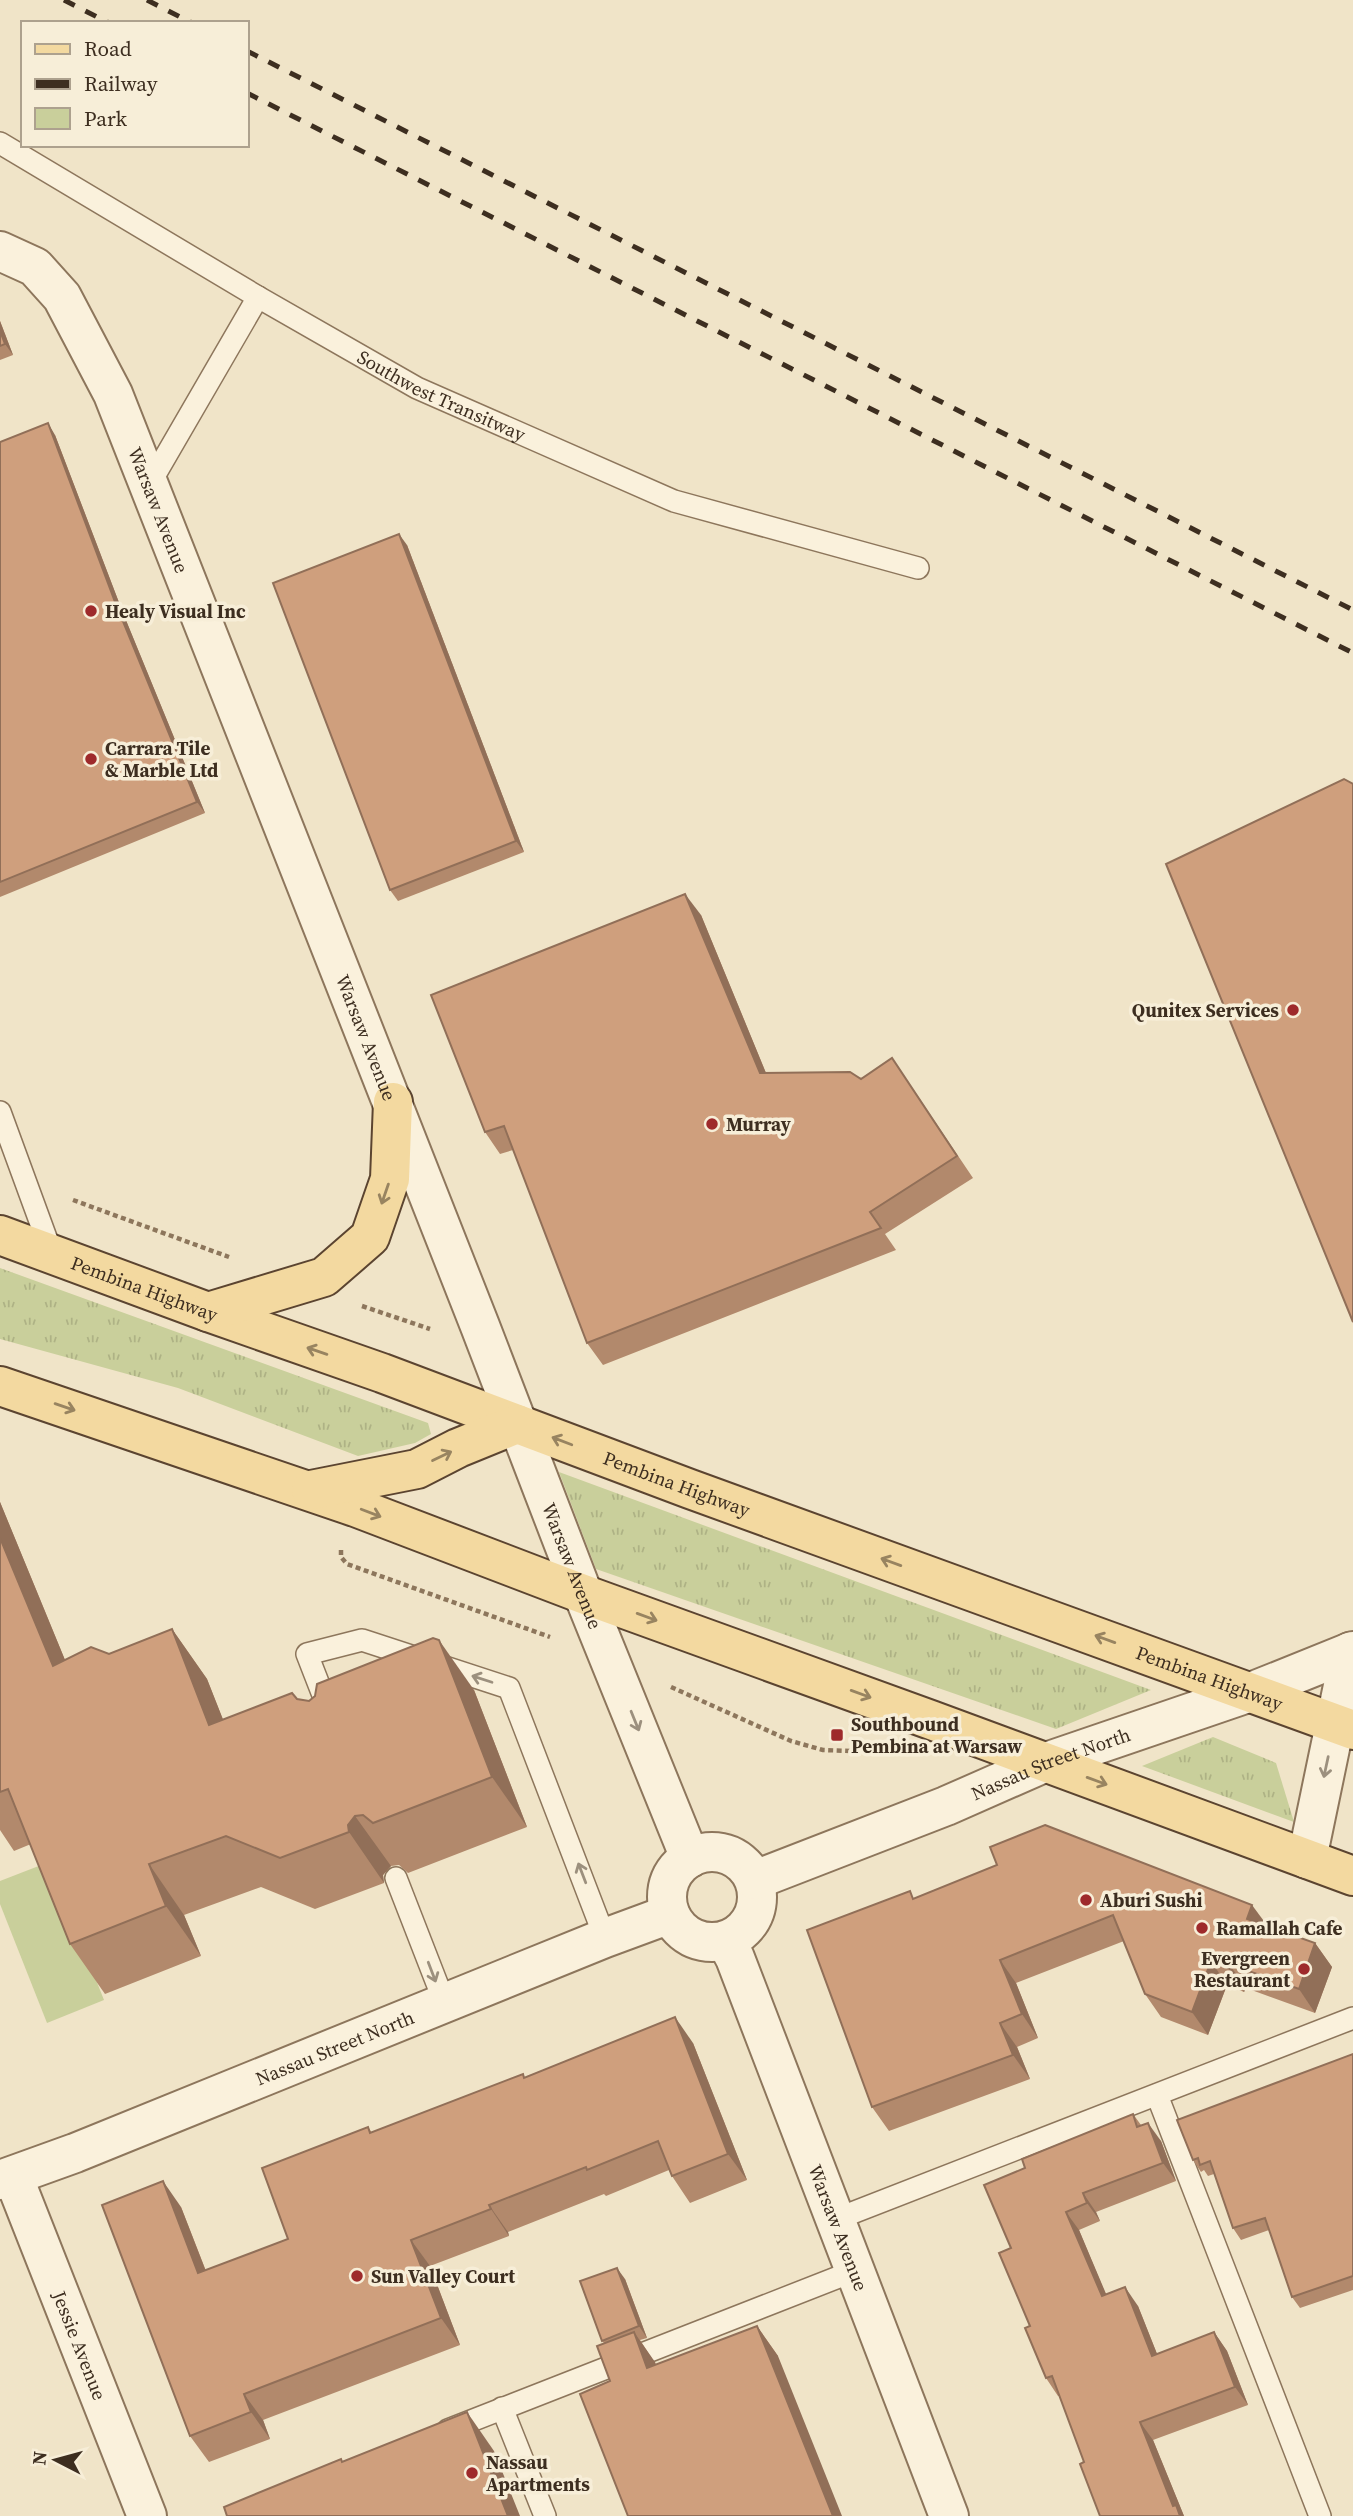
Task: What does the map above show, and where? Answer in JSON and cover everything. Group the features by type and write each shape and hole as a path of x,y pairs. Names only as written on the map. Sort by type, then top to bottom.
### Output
{"main road":[{"path":"208,1312 324,1277 370,1237 390,1179 393,1102"},
{"name":"Pembina Highway","path":"0,1235 1344,1726"},
{"path":"0,1386 355,1507 583,1594 1353,1876"},
{"path":"306,1492 417,1469 458,1448 517,1424"}],"street":[{"name":"Warsaw Avenue","path":"0,251 35,267 62,297 113,394 393,1102 583,1594 690,1858"},
{"name":"Nassau Street North","path":"755,1880 946,1805 1046,1762 1251,1692 1352,1652 1344,1726 1307,1859"},
{"path":"704,1853 720,1853 734,1857 747,1867 755,1880 758,1895 753,1916 740,1934 726,1941 699,1941 677,1926 670,1914 667,1901 672,1876 690,1858 704,1853"},
{"name":"Nassau Street North","path":"7,2178 670,1914"},
{"name":"Warsaw Avenue","path":"726,1941 949,2516"},
{"name":"Jessie Avenue","path":"7,2178 147,2516"}],"lane":[{"name":"Southwest Transitway","path":"0,144 417,388 674,501 918,568"},
{"path":"149,485 258,297"},
{"path":"0,1112 52,1254"},
{"path":"335,1727 307,1654 362,1640 509,1688 605,1938"},
{"path":"396,1878 444,2004"},
{"path":"834,2220 1353,2018"},
{"path":"1157,2095 1320,2516"},
{"path":"426,2439 853,2271"},
{"path":"502,2408 545,2516"}],"path":[{"path":"28,1184 236,1260"},
{"path":"301,1284 396,1318"},
{"path":"341,1546 341,1557 347,1564 609,1658"}],"green space":[{"path":"0,1268 428,1423 431,1434 415,1443 358,1456 178,1388 0,1339"},
{"path":"559,1472 1151,1690 1056,1729 596,1569"},
{"path":"1213,1737 1276,1763 1294,1822 1142,1766"},
{"path":"49,1862 104,2000 47,2023 0,1904 0,1881"}],"building":[{"path":"0,331 5,344 0,346"},
{"path":"48,423 115,602 197,802 0,882 0,442"},
{"path":"399,534 516,841 390,890 273,583"},
{"name":"Qunitex Services","path":"1344,779 1353,784 1353,1322 1166,864"},
{"name":"Murray","path":"685,894 760,1073 850,1072 861,1079 892,1058 957,1156 870,1212 881,1228 587,1343 504,1126 485,1132 431,995"},
{"path":"0,1538 53,1666 91,1647 109,1654 172,1629 209,1725 292,1693 297,1699 309,1701 315,1696 317,1684 433,1638 439,1640 492,1777 373,1823 363,1815 355,1816 348,1825 349,1832 280,1858 226,1836 149,1864 166,1906 70,1944 8,1789 0,1792"},
{"path":"1045,1825 1252,1905 1247,1919 1315,1943 1299,1989 1229,1964 1228,1968 1211,1961 1192,2012 1145,1994 1113,1915 1000,1960 1022,2014 1000,2023 1013,2055 872,2107 807,1930 910,1891 913,1899 997,1865 990,1847"},
{"path":"675,2017 728,2154 672,2176 658,2141 489,2205 491,2209 411,2240 441,2318 244,2394 251,2412 190,2436 102,2205 163,2181 198,2273 288,2239 262,2168 368,2127 370,2133 523,2074 524,2078"},
{"path":"1353,2054 1353,2276 1292,2297 1265,2218 1233,2228 1210,2161 1200,2165 1198,2158 1193,2160 1177,2120"},
{"path":"1133,2114 1137,2127 1148,2123 1163,2163 1083,2193 1087,2203 1066,2212 1102,2296 1125,2287 1152,2356 1214,2332 1235,2387 1140,2422 1173,2506 1176,2505 1180,2516 1100,2516 1080,2464 1084,2462 1052,2376 1046,2378 1025,2328 1030,2326 999,2253 1011,2248 984,2185 1025,2168 1022,2159"},
{"path":"617,2268 639,2326 602,2341 580,2281"},
{"path":"757,2326 833,2516 628,2516 580,2394 610,2381 597,2346 634,2332 647,2368"},
{"path":"467,2412 508,2516 227,2516 224,2507 341,2459 342,2462"}],"railway":[{"path":"64,0 105,21"},
{"path":"147,0 188,21"},
{"path":"248,52 1353,610"},
{"path":"248,94 1353,653"}],"place":[{"name":"Healy Visual Inc","path":"91,611"},
{"name":"Carrara Tile & Marble Ltd","path":"91,759"},
{"name":"Qunitex Services","path":"1293,1010"},
{"name":"Murray","path":"712,1124"},
{"name":"Southbound Pembina at Warsaw","path":"837,1735"},
{"name":"Aburi Sushi","path":"1086,1900"},
{"name":"Ramallah Cafe","path":"1202,1928"},
{"name":"Evergreen Restaurant","path":"1304,1969"},
{"name":"Sun Valley Court","path":"357,2276"},
{"name":"Nassau Apartments","path":"472,2473"}]}
